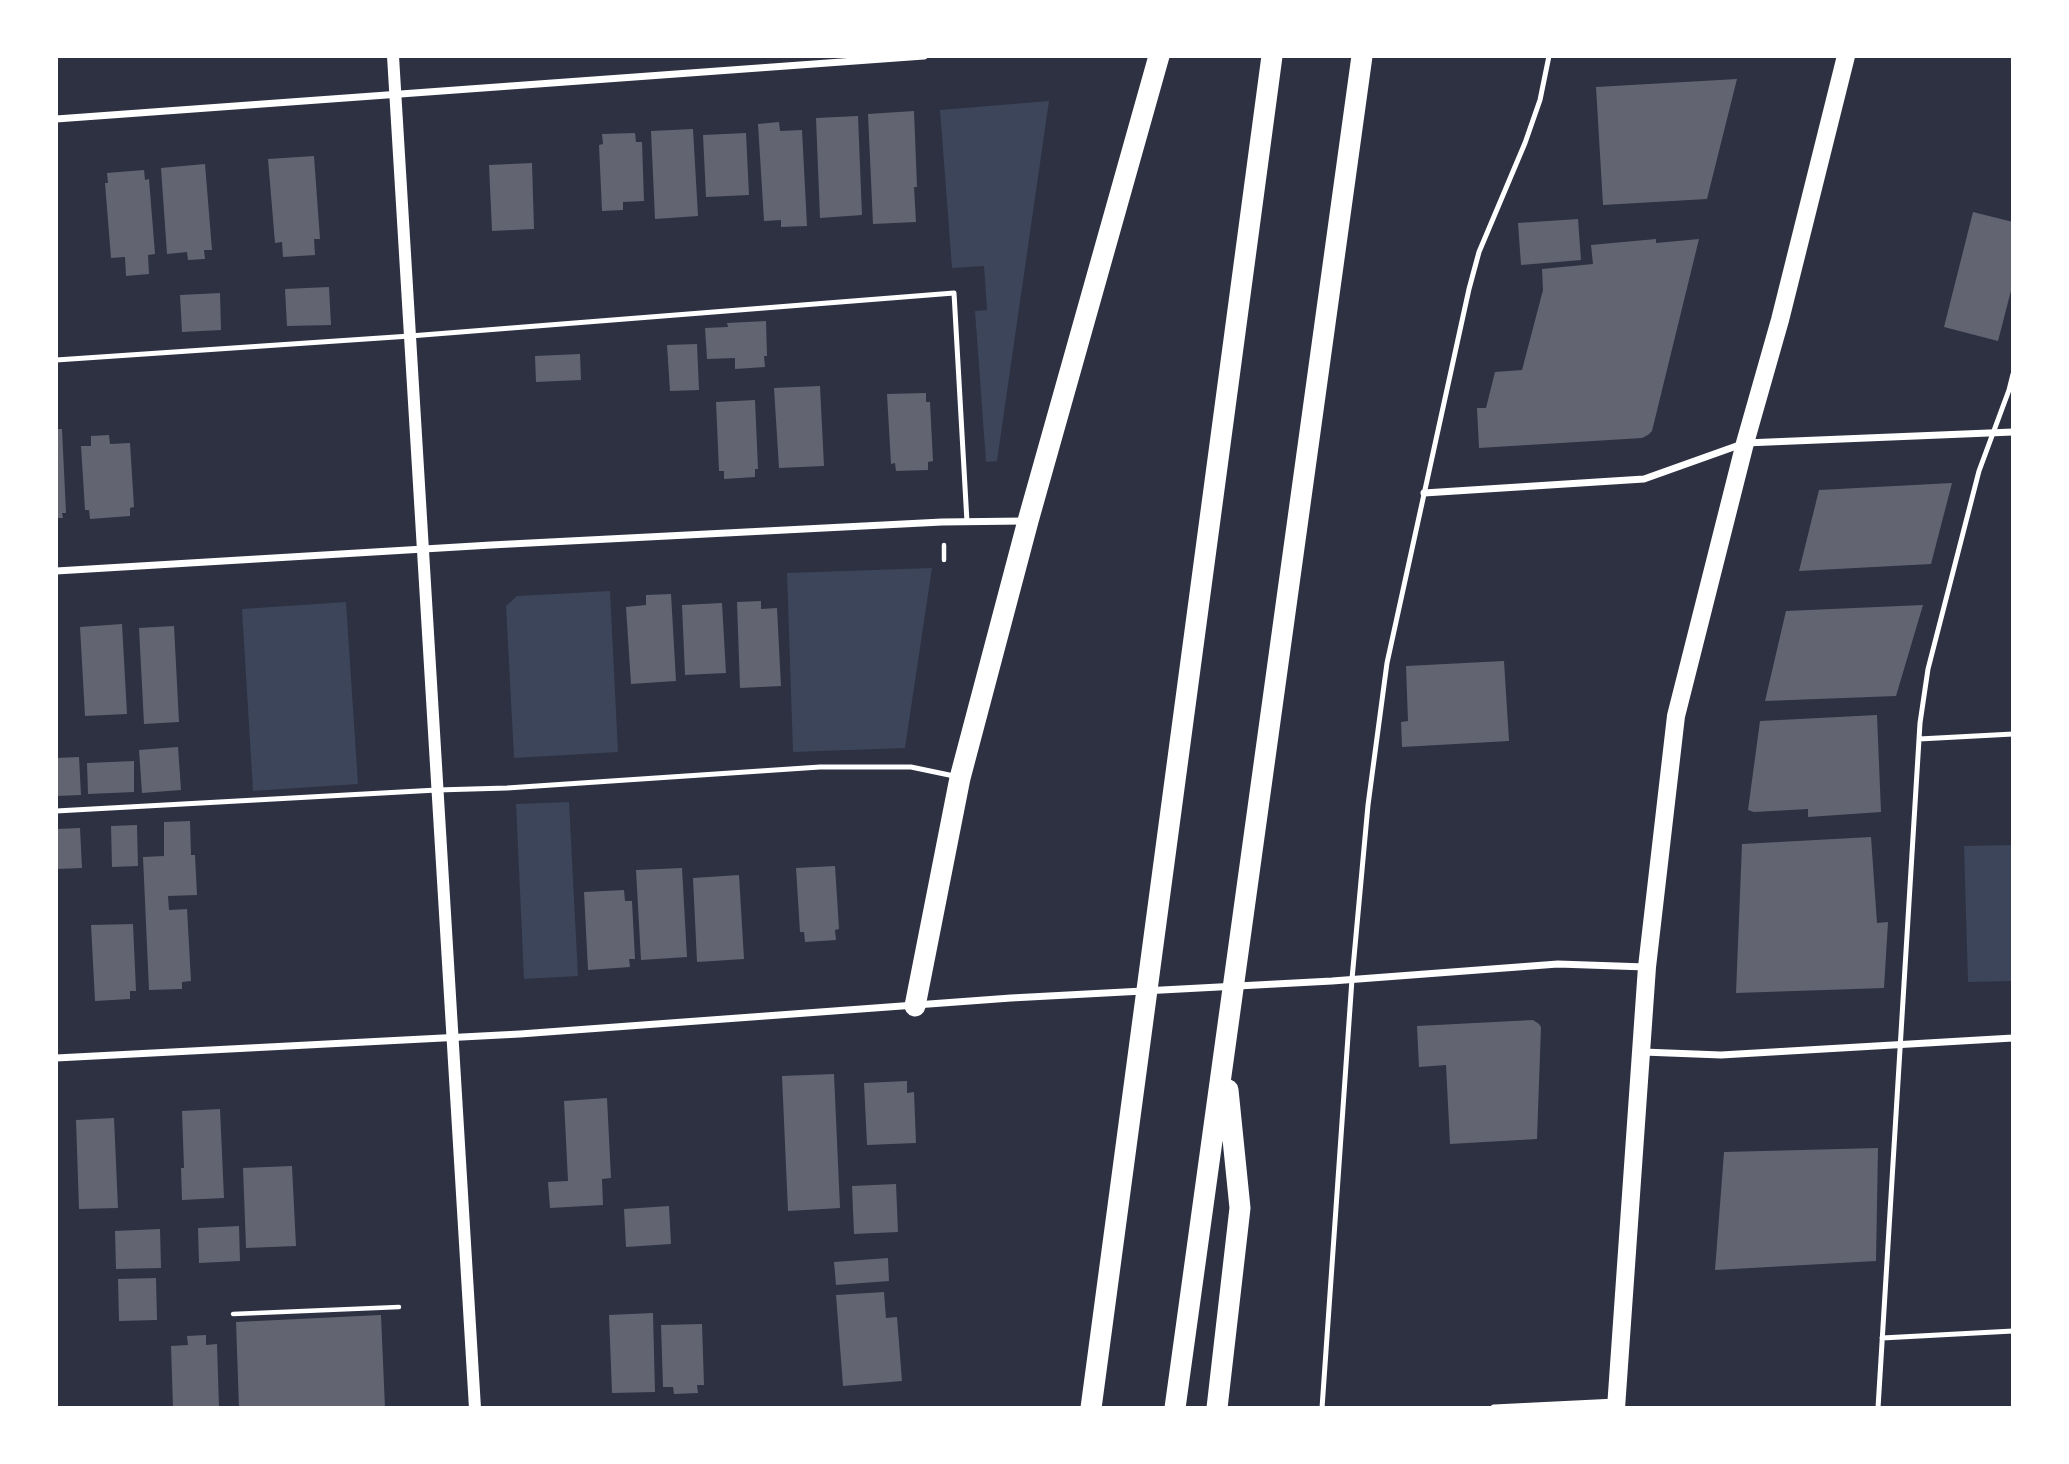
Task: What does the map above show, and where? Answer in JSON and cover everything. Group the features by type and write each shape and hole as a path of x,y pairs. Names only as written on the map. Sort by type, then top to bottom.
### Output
{"highway":[{"path":"915,1006 960,778 1028,521 1159,56"},
{"path":"1091,1408 1272,56"},
{"path":"1175,1408 1362,56"},
{"path":"1217,1408 1240,1208 1225,1058"}],"main road":[{"path":"1616,1405 1647,967 1676,716 1846,56"}],"street":[{"path":"393,56 475,1408"},
{"path":"56,119 924,56"},
{"path":"1424,494 1644,479 1745,443 2013,432"},
{"path":"56,571 422,550 1028,521"},
{"path":"56,1058 453,1037 1011,998 1332,981 1558,964 1647,967"},
{"path":"1640,1052 1721,1055 2013,1038"},
{"path":"1494,1408 1616,1405"}],"lane":[{"path":"1322,1408 1352,979 1368,805 1387,663 1469,289 1479,252 1539,100 1549,56"},
{"path":"56,360 410,336 954,293 967,522"},
{"path":"1878,1408 1919,739 1928,669 1979,471 2013,374"},
{"path":"1919,739 2013,734"},
{"path":"56,811 507,788 820,767 911,767 960,778"},
{"path":"1882,1338 2013,1331"}],"path":[{"path":"233,1314 399,1307"}],"shaded area":[{"path":"1049,101 997,461 986,462 975,311 987,310 984,266 952,268 940,110"},
{"path":"932,568 905,748 793,752 787,573"},
{"path":"610,591 618,752 514,758 506,606 517,596"},
{"path":"346,602 358,784 253,791 242,609"},
{"path":"569,802 578,976 524,979 516,804"},
{"path":"2013,845 2013,981 1968,982 1964,846"}],"building":[{"path":"1737,79 1707,199 1603,205 1596,87"},
{"path":"914,111 916,222 873,224 868,114"},
{"path":"858,116 862,215 820,218 816,118"},
{"path":"779,122 780,131 802,130 807,226 781,227 781,220 764,221 758,124"},
{"path":"693,129 698,216 655,219 651,131"},
{"path":"635,133 636,142 642,142 644,201 623,202 623,210 602,211 599,145 603,144 602,134"},
{"path":"746,133 749,195 706,197 703,135"},
{"path":"314,156 320,239 314,239 315,255 283,257 282,242 275,243 268,159"},
{"path":"532,163 534,229 492,231 489,165"},
{"path":"205,164 212,250 204,250 205,259 188,260 187,252 167,254 161,168"},
{"path":"144,170 145,180 149,179 155,254 148,255 149,274 126,276 125,257 111,258 105,183 108,183 107,173"},
{"path":"1973,212 2013,222 2013,283 1998,341 1944,327"},
{"path":"1578,219 1581,260 1521,265 1518,223"},
{"path":"1656,239 1656,243 1699,239 1652,431 1642,438 1479,448 1477,408 1486,408 1495,372 1522,370 1543,290 1542,269 1593,264 1591,245"},
{"path":"329,287 331,325 287,326 285,289"},
{"path":"220,293 221,330 182,332 180,295"},
{"path":"766,321 765,367 735,369 735,358 707,359 705,328 728,327 727,323"},
{"path":"697,344 699,390 670,391 667,345"},
{"path":"580,354 581,380 536,382 535,356"},
{"path":"820,386 824,466 779,468 774,388"},
{"path":"926,393 926,402 930,402 933,461 928,462 928,470 896,471 895,463 891,464 887,394"},
{"path":"755,400 758,469 755,469 755,477 724,479 724,471 719,471 716,402"},
{"path":"56,429 62,429 66,513 62,513 63,518 56,518"},
{"path":"109,435 110,444 130,443 134,507 130,508 130,516 90,519 89,510 85,510 81,446 91,446 91,436"},
{"path":"1952,483 1931,564 1799,571 1819,490"},
{"path":"671,594 676,681 631,684 626,607 646,605 646,595"},
{"path":"761,601 761,609 777,608 781,686 740,688 737,602"},
{"path":"722,603 726,673 685,675 682,605"},
{"path":"1923,605 1896,696 1765,701 1786,611"},
{"path":"122,624 127,714 85,716 80,627"},
{"path":"174,626 179,722 144,724 139,628"},
{"path":"1504,661 1509,741 1402,747 1401,722 1408,721 1406,666"},
{"path":"1877,715 1881,812 1808,817 1808,809 1748,810 1760,721"},
{"path":"178,747 181,790 142,793 139,750"},
{"path":"79,757 81,795 56,796 56,758"},
{"path":"134,761 134,792 88,794 87,763"},
{"path":"190,821 191,855 195,855 197,895 168,896 169,910 187,909 191,981 182,982 182,989 149,990 143,857 164,856 164,822"},
{"path":"137,825 138,866 112,867 111,826"},
{"path":"80,828 82,868 56,869 56,829"},
{"path":"1871,837 1877,923 1888,922 1884,988 1736,993 1742,844"},
{"path":"835,866 839,929 835,930 836,940 805,942 804,932 800,932 796,868"},
{"path":"682,868 687,957 641,960 636,870"},
{"path":"739,875 744,959 697,962 693,878"},
{"path":"624,890 625,901 632,901 635,959 629,959 630,967 588,970 584,892"},
{"path":"133,924 136,991 130,991 130,999 95,1001 91,925"},
{"path":"1533,1020 1541,1027 1537,1139 1450,1144 1446,1065 1419,1067 1417,1026"},
{"path":"834,1074 840,1208 788,1211 782,1076"},
{"path":"907,1081 907,1093 914,1092 916,1143 867,1145 864,1083"},
{"path":"607,1098 611,1178 602,1179 603,1205 550,1208 548,1182 568,1181 564,1101"},
{"path":"220,1109 224,1198 182,1200 182,1111"},
{"path":"114,1118 118,1208 79,1209 76,1120"},
{"path":"1878,1148 1876,1261 1715,1270 1724,1152"},
{"path":"292,1166 296,1246 246,1248 243,1168"},
{"path":"896,1184 898,1232 854,1234 852,1186"},
{"path":"669,1206 671,1244 626,1247 624,1209"},
{"path":"239,1226 240,1261 199,1263 198,1228"},
{"path":"160,1229 161,1268 116,1269 115,1231"},
{"path":"888,1258 889,1281 836,1285 834,1262"},
{"path":"156,1278 157,1320 119,1321 118,1279"},
{"path":"884,1292 886,1318 897,1317 902,1381 843,1386 836,1295"},
{"path":"653,1313 655,1392 612,1393 609,1315"},
{"path":"381,1315 385,1408 239,1408 236,1322"},
{"path":"702,1324 704,1385 697,1385 698,1393 674,1394 673,1387 663,1387 661,1325"},
{"path":"206,1335 206,1345 217,1344 219,1408 173,1408 171,1346 188,1345 187,1336"}]}
